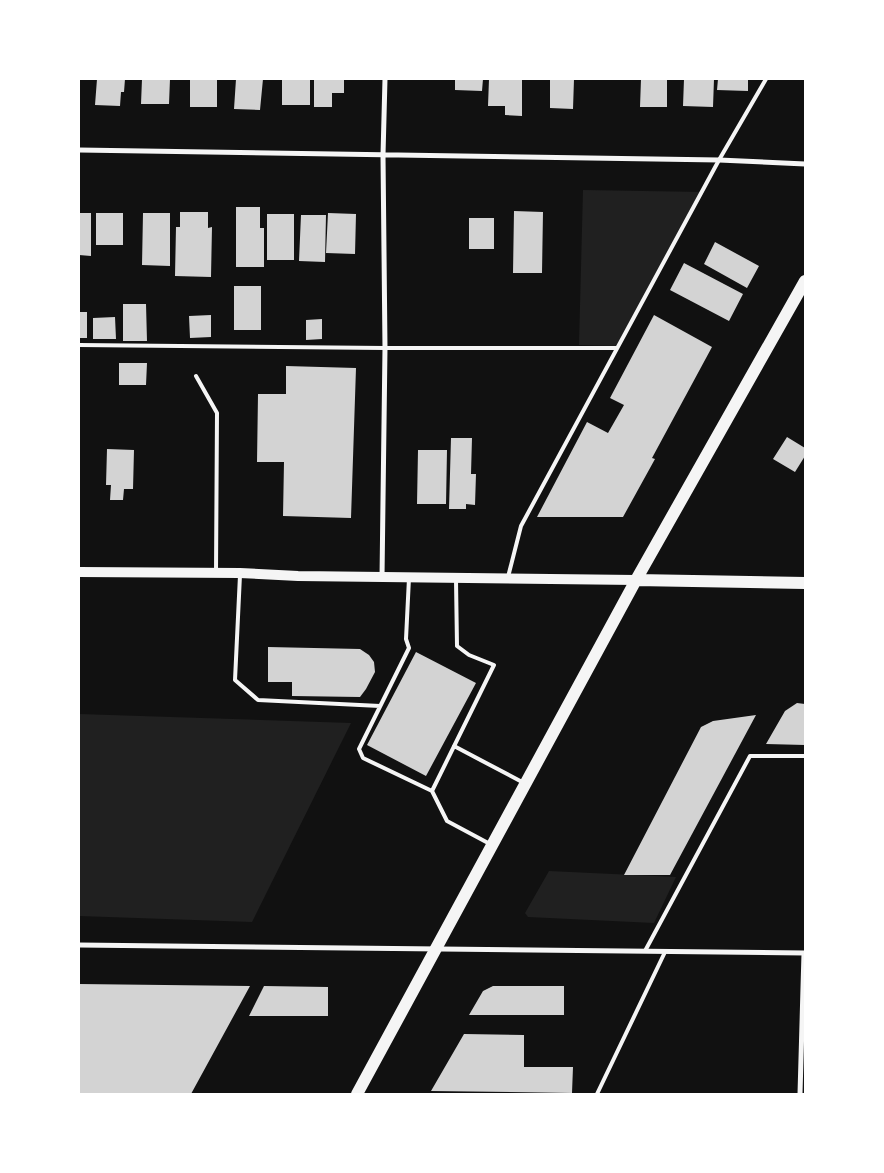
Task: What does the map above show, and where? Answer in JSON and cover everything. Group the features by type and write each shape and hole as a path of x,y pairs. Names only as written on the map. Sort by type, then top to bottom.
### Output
{"main road":[{"path":"357,1094 636,580 805,281"},
{"path":"79,572 240,572 298,576 805,583"}],"street":[{"path":"382,577 385,348 385,79"},
{"path":"79,150 719,160 805,164"},
{"path":"79,945 805,954 800,1094"}],"lane":[{"path":"508,579 521,526 719,160 766,79"},
{"path":"79,345 618,348"},
{"path":"196,376 217,413 216,572"},
{"path":"240,572 235,680 243,688 258,700 380,706"},
{"path":"409,577 406,639 409,648 359,749 363,758 432,791 447,821 492,845"},
{"path":"432,791 494,665 469,655 457,646 456,578"},
{"path":"454,746 526,784"},
{"path":"644,952 750,756 805,756"},
{"path":"597,1094 665,952"}],"shaded area":[{"path":"583,190 704,192 617,346 579,345"},
{"path":"79,714 351,723 252,922 79,916"},
{"path":"549,871 676,877 654,923 528,917 525,913"}],"building":[{"path":"97,79 125,79 124,92 121,92 120,106 95,105"},
{"path":"142,79 170,79 169,104 141,104"},
{"path":"190,79 217,79 217,107 190,107"},
{"path":"236,79 263,79 260,110 234,109"},
{"path":"282,79 310,79 310,105 282,105"},
{"path":"314,79 344,79 344,93 332,93 332,107 314,107"},
{"path":"455,79 483,79 482,91 455,90"},
{"path":"489,79 522,79 522,116 505,115 505,106 488,106"},
{"path":"550,79 574,79 573,109 550,108"},
{"path":"641,79 667,79 667,107 640,107"},
{"path":"684,79 714,79 713,107 683,106"},
{"path":"718,79 748,79 748,91 717,90"},
{"path":"236,207 260,207 260,228 264,228 264,267 236,267"},
{"path":"514,211 543,212 542,273 513,273"},
{"path":"180,212 208,212 208,228 212,227 211,277 175,276 176,227 180,227"},
{"path":"79,213 91,213 91,256 79,255"},
{"path":"96,213 123,213 123,245 96,245"},
{"path":"143,213 170,213 170,266 142,265"},
{"path":"328,213 356,214 355,254 326,253"},
{"path":"267,214 294,214 294,260 267,260"},
{"path":"301,215 326,215 325,262 299,261"},
{"path":"469,218 494,218 494,249 469,249"},
{"path":"715,242 759,266 747,288 704,264"},
{"path":"684,263 743,294 729,321 670,290"},
{"path":"234,286 261,286 261,330 234,330"},
{"path":"123,304 146,304 147,341 123,341"},
{"path":"79,312 87,312 87,338 79,338"},
{"path":"211,315 211,337 190,338 189,316"},
{"path":"654,315 712,347 652,458 655,459 623,517 537,517 587,422 608,433 624,405 610,398"},
{"path":"115,317 116,339 93,339 93,318"},
{"path":"322,319 322,339 306,340 306,320"},
{"path":"119,363 147,363 146,385 119,385"},
{"path":"286,366 356,368 351,518 283,516 284,462 257,462 258,394 286,394"},
{"path":"787,437 805,448 805,456 795,472 773,459"},
{"path":"451,438 472,438 471,474 476,474 475,505 466,504 466,509 449,509"},
{"path":"107,449 134,450 133,489 124,489 123,500 110,500 111,485 106,485"},
{"path":"418,450 447,450 446,504 417,504"},
{"path":"268,647 360,649 369,655 374,662 375,672 360,697 292,696 292,682 268,682"},
{"path":"416,652 476,683 426,776 367,745"},
{"path":"797,703 805,704 805,745 766,744 785,711"},
{"path":"756,715 670,875 624,875 701,727 713,721"},
{"path":"79,984 250,986 191,1094 79,1094"},
{"path":"264,986 328,987 328,1016 249,1016"},
{"path":"493,986 564,986 564,1015 469,1015 483,991"},
{"path":"464,1034 524,1035 524,1067 573,1067 572,1093 431,1091"}]}
